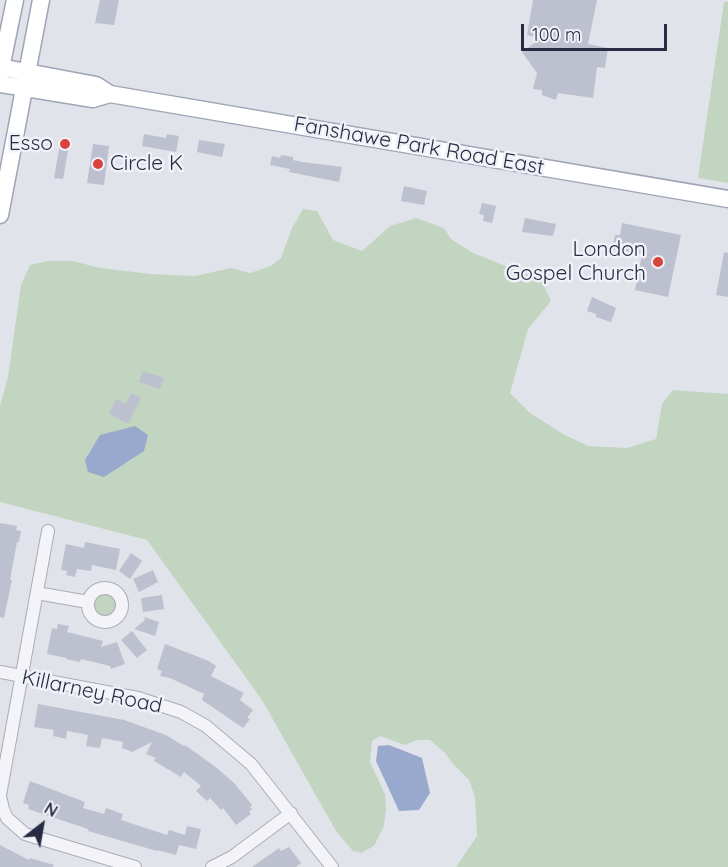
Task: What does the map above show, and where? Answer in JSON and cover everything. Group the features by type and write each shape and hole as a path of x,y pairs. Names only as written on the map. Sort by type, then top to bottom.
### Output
{"main road":[{"path":"0,69 15,0"},
{"path":"0,215 41,0"},
{"name":"Fanshawe Park Road East","path":"0,69 25,80 93,99 110,94 728,199"},
{"name":"Fanshawe Park Road East","path":"0,84 25,80"}],"street":[{"path":"48,531 0,796 3,809 8,818 25,834 135,867"},
{"path":"37,593 88,602"},
{"name":"Killarney Road","path":"0,672 138,698 181,712 206,726 251,764 332,867"},
{"path":"212,867 232,857 291,813"}],"green space":[{"path":"724,2 728,2 728,183 698,178"},
{"path":"303,209 317,211 333,240 362,251 390,226 416,218 444,228 451,239 473,253 541,280 551,301 528,329 510,393 530,413 563,434 588,446 627,448 656,439 662,404 673,390 728,394 728,867 456,867 477,836 475,797 469,780 430,740 417,740 405,745 380,736 372,741 370,762 385,794 384,826 374,846 361,853 353,851 336,831 262,700 147,540 0,502 0,406 8,377 21,285 30,265 47,261 72,261 101,268 150,274 195,276 231,268 250,273 271,266 281,258 292,228"},
{"path":"105,593 113,597 117,605 113,613 105,617 97,613 93,605 97,597"}],"water":[{"path":"135,426 148,435 144,451 104,477 88,472 85,460 100,435"},
{"path":"389,745 422,758 430,793 419,810 399,811 376,761 378,746"}],"building":[{"path":"100,0 119,0 114,25 95,23"},
{"path":"533,0 597,0 588,44 608,48 605,68 597,67 593,98 558,93 556,100 542,95 542,90 533,89 537,73 522,52 541,38 527,35"},
{"path":"144,134 166,138 167,134 179,136 176,152 142,146"},
{"path":"61,138 70,140 63,179 54,178"},
{"path":"199,140 225,144 222,157 197,152"},
{"name":"Circle K","path":"93,144 109,146 104,185 87,183"},
{"path":"281,155 293,157 293,160 302,162 342,167 339,182 289,172 290,169 270,165 272,156 280,158"},
{"path":"404,186 427,191 424,205 401,201"},
{"path":"482,203 496,206 492,223 483,221 484,215 479,214"},
{"path":"525,218 556,224 553,236 522,232"},
{"name":"London Gospel Church","path":"622,223 681,235 668,297 635,290 642,254 612,249 615,235 620,235"},
{"path":"724,252 728,253 728,297 716,295"},
{"path":"592,297 616,308 611,322 587,311"},
{"path":"143,371 164,378 160,389 139,382"},
{"path":"131,393 141,398 128,424 109,414 116,399 126,404"},
{"path":"0,523 17,526 16,530 21,531 19,542 17,542 4,618 0,617"},
{"path":"85,542 120,549 116,570 92,565 91,571 77,569 75,577 66,575 67,571 61,570 66,544 84,548"},
{"path":"131,553 142,561 130,579 119,571"},
{"path":"153,570 158,582 139,592 133,579"},
{"path":"162,595 164,609 143,612 141,598"},
{"path":"144,617 159,622 155,636 134,629 145,620"},
{"path":"58,624 69,626 67,632 103,641 101,647 117,642 125,664 111,669 110,666 81,659 80,662 47,654 52,628 57,629"},
{"path":"132,631 147,650 137,658 121,640"},
{"path":"165,644 209,661 216,666 211,676 244,693 240,700 253,710 243,728 202,700 204,694 170,678 160,676 162,671 157,669"},
{"path":"38,704 124,720 166,735 185,745 234,783 252,805 249,812 251,814 236,825 223,808 221,810 210,798 207,801 196,791 201,786 184,772 181,777 154,761 156,758 146,754 152,742 132,752 122,748 123,742 102,738 100,748 86,746 88,735 67,731 66,739 53,736 54,730 34,727"},
{"path":"30,781 85,802 83,808 104,814 106,808 123,814 121,820 167,835 169,830 185,835 187,826 201,829 196,849 179,845 176,855 157,851 88,831 88,829 28,809 29,805 23,803"},
{"path":"0,845 29,860 30,858 54,865 53,867 0,867"},
{"path":"289,847 301,863 296,867 252,867 279,848 281,851"}],"place":[{"name":"Esso","path":"65,144"},
{"name":"Circle K","path":"98,164"},
{"name":"London Gospel Church","path":"658,262"}]}
